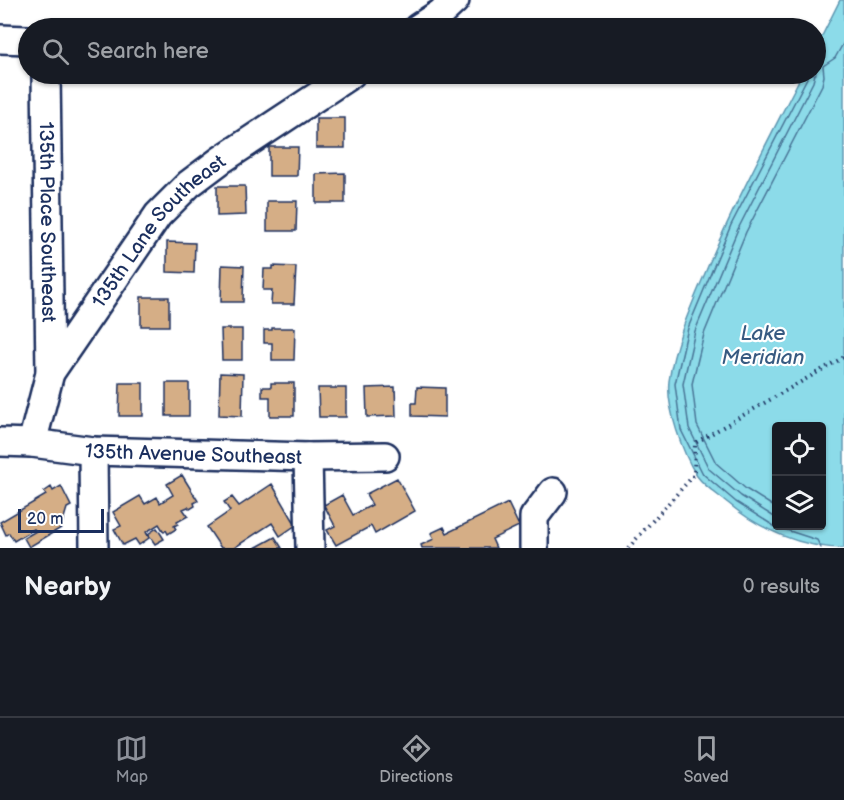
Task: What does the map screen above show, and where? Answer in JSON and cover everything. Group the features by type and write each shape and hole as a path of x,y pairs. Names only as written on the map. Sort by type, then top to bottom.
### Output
{"street":[{"path":"433,18 455,0"},
{"path":"0,39 18,40"},
{"name":"135th Place Southeast","path":"45,84 50,373"},
{"name":"135th Lane Southeast","path":"32,443 50,373 158,215 189,184 221,160 336,84"},
{"name":"135th Avenue Southeast","path":"0,442 32,443 93,451 308,457 385,456"},
{"path":"93,451 94,548"},
{"path":"308,457 310,548"},
{"path":"534,548 534,517 553,492"}],"path":[{"path":"628,548 694,475 695,443 844,357"}],"water":[{"name":"Lake Meridian","path":"840,0 844,0 844,548 813,545 782,536 740,513 707,487 697,476 681,444 670,404 671,368 692,303 726,226 797,84 826,84 826,28"}],"building":[{"path":"316,118 345,118 345,148 316,148"},
{"path":"269,147 298,147 297,176 269,176"},
{"path":"345,173 345,203 316,203 316,174"},
{"path":"217,186 245,186 246,215 217,216"},
{"path":"267,201 297,201 296,231 267,231"},
{"path":"167,242 195,243 194,273 167,272"},
{"path":"222,265 244,266 243,302 221,302"},
{"path":"273,266 296,267 294,304 271,304 272,290 263,290 264,269 273,269"},
{"path":"141,297 169,297 169,326 141,326"},
{"path":"272,328 295,328 294,360 272,360 272,343 264,343 264,330 272,330"},
{"path":"221,329 242,329 242,360 222,360"},
{"path":"220,373 243,374 242,416 219,415"},
{"path":"120,383 143,383 143,416 119,416"},
{"path":"166,383 189,383 189,416 166,416"},
{"path":"271,383 294,383 294,416 270,416 270,397 262,397 262,387 271,387"},
{"path":"395,387 396,416 367,417 366,388"},
{"path":"417,387 445,388 445,417 412,416 412,403 416,403"},
{"path":"318,388 346,388 346,417 319,417"},
{"path":"182,475 198,501 190,509 188,507 183,509 188,516 177,522 178,524 174,526 176,529 168,534 159,524 146,532 149,538 139,545 135,539 123,545 114,529 121,526 113,512 140,496 145,504 157,497 160,503 173,495 167,484"},
{"path":"397,478 415,511 375,534 371,526 336,545 327,530 335,526 324,505 342,495 353,515 372,505 366,494"},
{"path":"272,484 296,525 280,536 272,523 234,548 221,548 207,527 230,511 224,502 232,497 239,506"},
{"path":"61,486 71,506 67,508 61,528 29,547 24,538 36,531 34,529 14,541 9,533 6,535 0,522 46,495 44,492 51,487 53,491"},
{"path":"508,503 519,526 492,539 496,548 422,548 421,545 434,539 431,533 444,527 447,533"},
{"path":"157,528 164,539 155,544 148,534"},
{"path":"275,537 282,548 255,548"}]}
